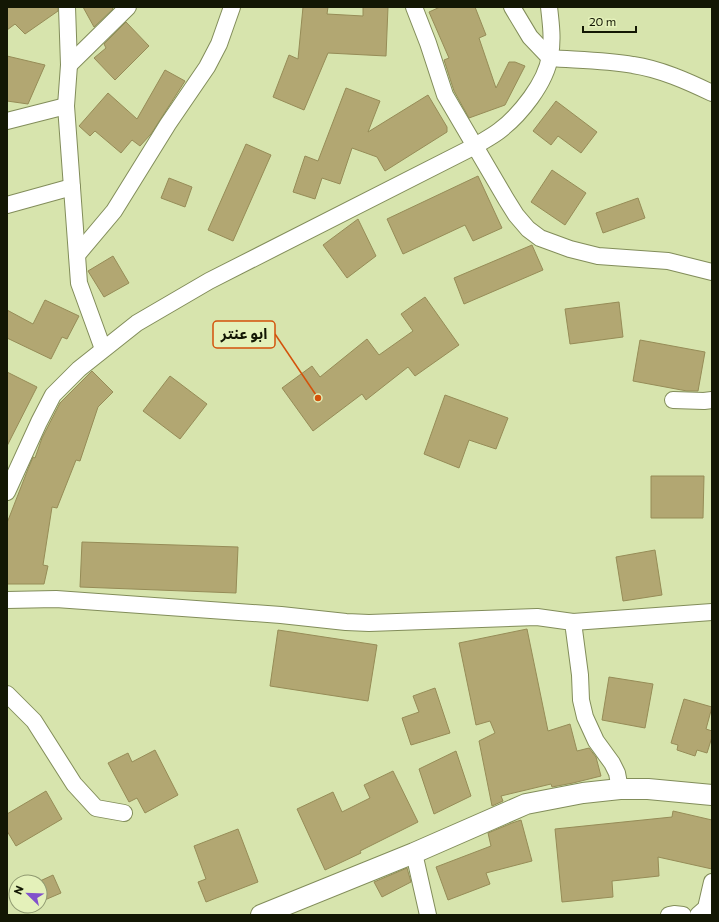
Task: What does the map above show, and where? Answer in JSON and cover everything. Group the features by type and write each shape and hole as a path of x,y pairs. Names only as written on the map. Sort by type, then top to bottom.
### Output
{"street":[{"path":"67,7 69,65 66,106 79,283 103,349"},
{"path":"69,65 128,7"},
{"path":"77,255 114,211 168,124 207,67 219,44 232,7"},
{"path":"414,7 428,43 445,95 516,215 528,229 540,238 570,250 598,256 668,262 712,272"},
{"path":"512,7 530,37 550,58 618,63 648,68 685,81 712,93"},
{"path":"7,492 39,422 54,395 79,369 137,323 209,281 475,146 499,131 520,111 533,94 543,77 550,58 552,39 550,7"},
{"path":"7,121 66,106"},
{"path":"7,205 72,187"},
{"path":"673,400 712,400"},
{"path":"7,600 56,599 281,614 346,622 369,623 537,617 573,622 712,612"},
{"path":"573,622 584,717 596,741 612,763 617,773 620,789"},
{"path":"7,694 34,721 74,784 96,808 124,813"},
{"path":"261,915 414,853 526,804 583,793 620,789 648,789 712,795"},
{"path":"414,853 428,915"},
{"path":"698,915 706,908 712,882"},
{"path":"669,915 683,915"}],"building":[{"path":"7,7 58,7 58,11 25,34 15,24 7,30"},
{"path":"83,7 111,7 113,9 94,27"},
{"path":"303,7 328,7 327,14 363,16 363,7 388,7 386,56 328,53 304,110 273,97 289,55 298,59"},
{"path":"440,7 475,7 486,35 479,38 496,88 509,62 515,62 525,66 505,105 469,118 454,91 444,60 449,58 429,12"},
{"path":"126,22 149,46 115,80 94,58 106,48 104,44"},
{"path":"7,56 45,65 28,104 7,101"},
{"path":"165,70 185,81 151,134 140,146 132,140 121,153 95,131 90,136 79,126 108,93 137,119"},
{"path":"346,88 380,101 368,132 428,95 447,127 447,132 385,171 377,157 352,148 340,184 322,178 315,199 293,192 305,156 318,161"},
{"path":"556,101 597,132 581,153 558,136 551,145 533,131"},
{"path":"246,144 271,155 233,241 208,230"},
{"path":"552,170 586,193 565,225 531,202"},
{"path":"478,176 502,228 473,241 465,225 403,254 387,219"},
{"path":"169,178 192,187 185,207 161,198"},
{"path":"638,198 645,218 603,233 596,213"},
{"path":"358,219 376,256 347,278 323,245"},
{"path":"532,245 543,270 464,304 454,278"},
{"path":"113,256 129,283 104,297 88,271"},
{"path":"425,297 459,345 415,376 408,367 366,400 362,394 313,431 282,388 312,366 320,377 367,339 379,355 413,331 401,314"},
{"path":"45,300 79,316 67,339 62,337 51,359 7,338 7,310 33,324"},
{"path":"619,302 623,337 570,344 565,309"},
{"path":"640,340 705,352 698,391 687,391 633,381"},
{"path":"92,371 113,392 98,407 80,461 76,460 57,508 52,507 43,565 48,566 44,584 7,584 7,523 28,469 33,457 35,458 42,438 60,403"},
{"path":"7,372 37,387 7,446"},
{"path":"170,376 207,404 180,439 143,411"},
{"path":"445,395 508,418 496,449 469,440 459,468 424,454"},
{"path":"651,476 704,476 703,518 651,518"},
{"path":"82,542 238,547 236,593 80,587"},
{"path":"655,550 662,595 623,601 616,557"},
{"path":"527,629 548,731 570,724 577,751 589,748 596,757 601,776 552,787 551,784 501,796 503,801 492,806 479,741 495,733 490,721 476,725 459,643"},
{"path":"278,630 377,645 368,701 270,686"},
{"path":"609,677 653,684 645,728 602,720"},
{"path":"435,688 450,733 411,745 402,718 419,712 413,696"},
{"path":"684,699 712,707 706,729 712,731 712,737 707,753 697,750 695,756 677,750 678,745 671,743"},
{"path":"155,750 178,795 145,813 137,798 129,802 108,763 128,753 132,762"},
{"path":"456,751 471,796 434,814 419,769"},
{"path":"393,771 418,822 360,851 361,853 325,870 297,809 333,792 342,812 370,798 364,785"},
{"path":"46,791 62,819 16,846 7,831 7,814"},
{"path":"673,811 712,820 712,869 658,857 659,876 612,881 613,897 562,902 555,829 672,817"},
{"path":"521,820 532,861 486,873 490,884 448,900 436,867 491,846 488,833"},
{"path":"238,829 258,882 206,902 198,882 206,879 194,846"},
{"path":"407,868 411,882 382,897 374,882"},
{"path":"53,875 61,893 48,899 48,877"}],"place":[{"name":"ابو عنتر","path":"318,398"}]}
